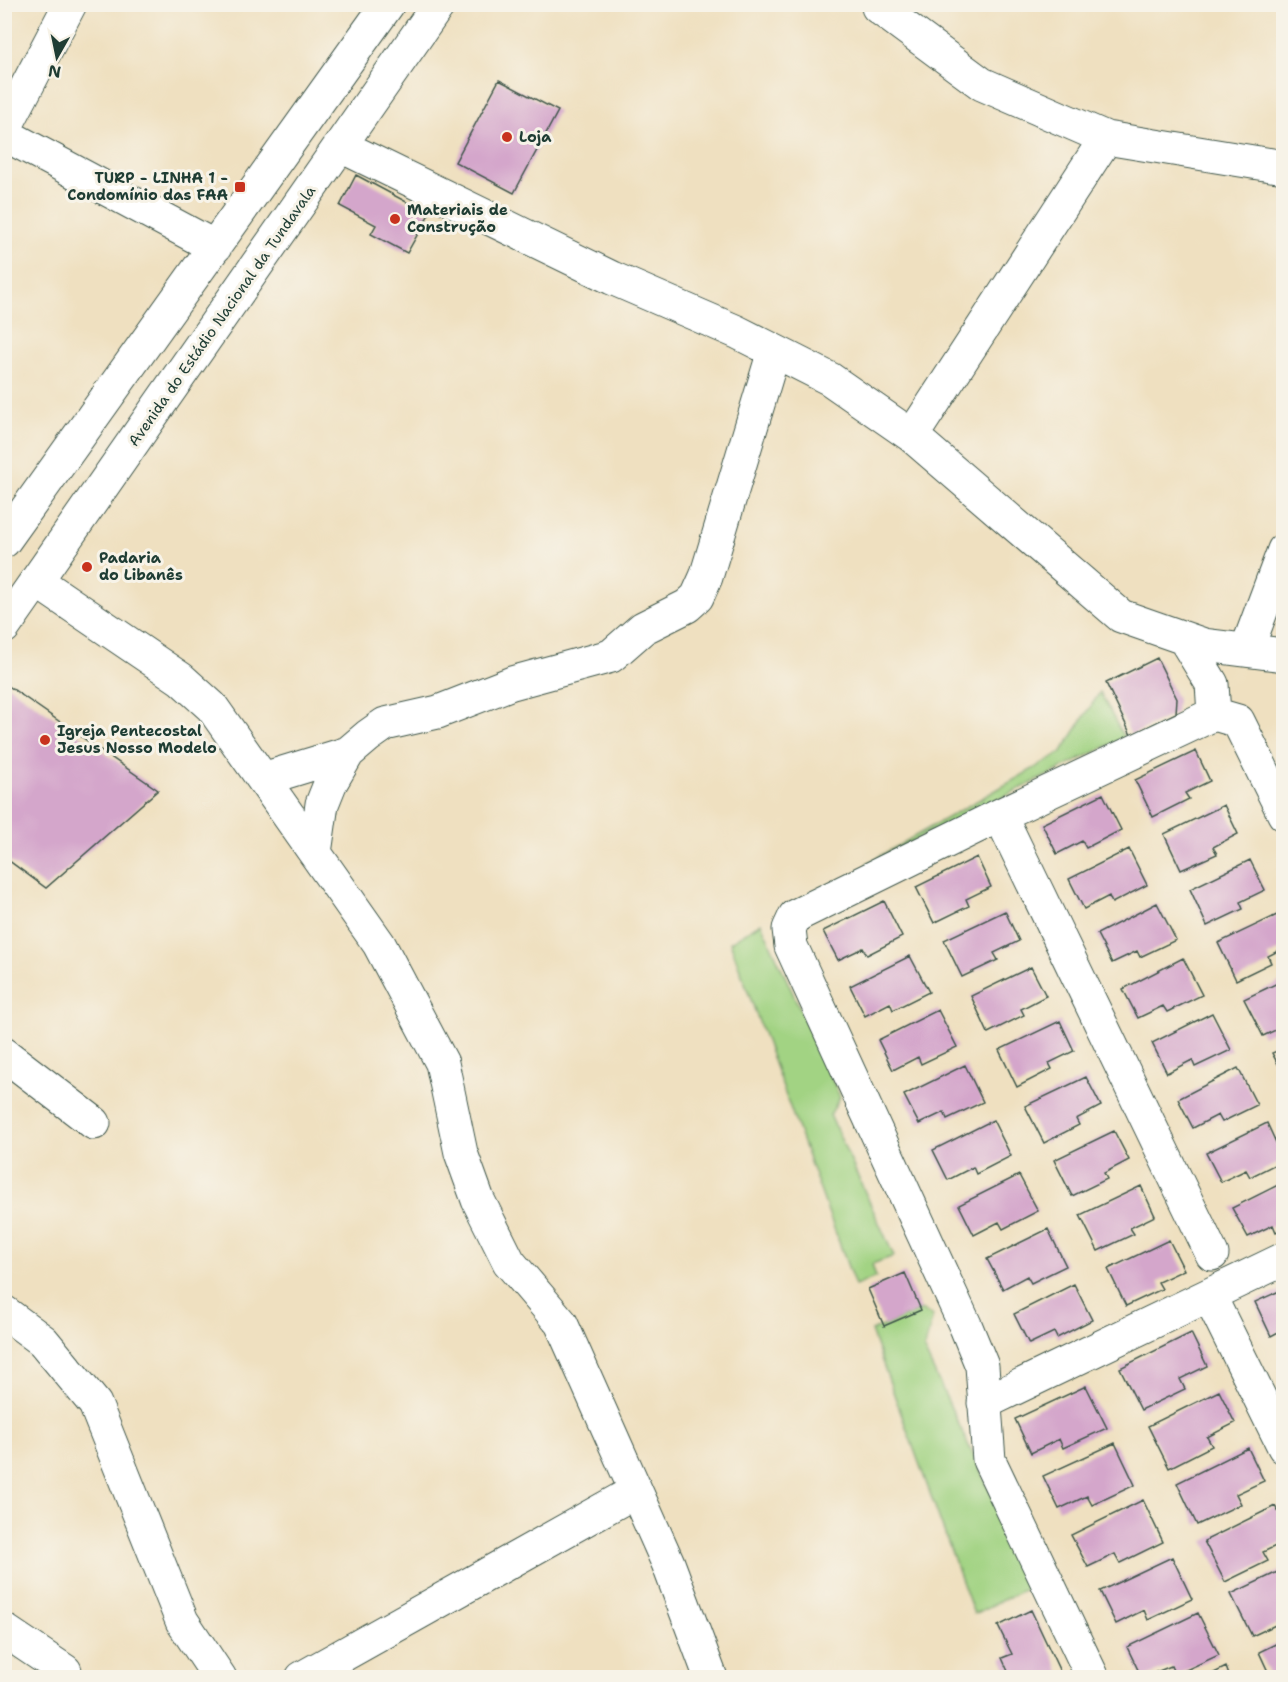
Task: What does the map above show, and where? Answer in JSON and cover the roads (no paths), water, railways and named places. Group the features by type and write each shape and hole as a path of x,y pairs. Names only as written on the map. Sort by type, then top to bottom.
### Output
{"street":[{"path":"4,129 70,4"},
{"path":"4,541 388,4"},
{"name":"Avenida do Estádio Nacional da Tundavala","path":"4,627 38,582 439,4"},
{"path":"878,7 982,84 1106,138 1284,167"},
{"path":"4,134 215,247"},
{"path":"912,436 1106,138"},
{"path":"341,146 612,278 774,351 830,379 912,436 1121,616 1204,645 1284,655"},
{"path":"262,779 348,753 385,724 438,712 512,683 611,656 629,643 643,628 687,606 697,597 706,577 774,351"},
{"path":"1247,649 1284,550"},
{"path":"38,582 181,679 212,707 379,944 442,1063 461,1153 478,1200 509,1262 561,1323 668,1563 711,1677"},
{"path":"1184,638 1212,684 1214,714"},
{"path":"1093,1677 989,1460 982,1366 791,946 789,929 795,916 999,814 1214,714 1238,721 1284,814"},
{"path":"315,853 322,804 348,753"},
{"path":"999,814 1212,1254"},
{"path":"4,1054 94,1124"},
{"path":"984,1403 1284,1259"},
{"path":"1209,1295 1284,1447"},
{"path":"4,1312 43,1341 95,1404 182,1621 220,1677"},
{"path":"302,1677 636,1491"},
{"path":"4,1630 65,1671"}],"place":[{"name":"Loja","path":"507,137"},
{"name":"TURP - LINHA 1 - Condomínio das FAA","path":"240,187"},
{"name":"Materiais de Construção","path":"395,219"},
{"name":"Padaria do Libanês","path":"87,567"},
{"name":"Igreja Pentecostal Jesus Nosso Modelo","path":"45,740"}]}
